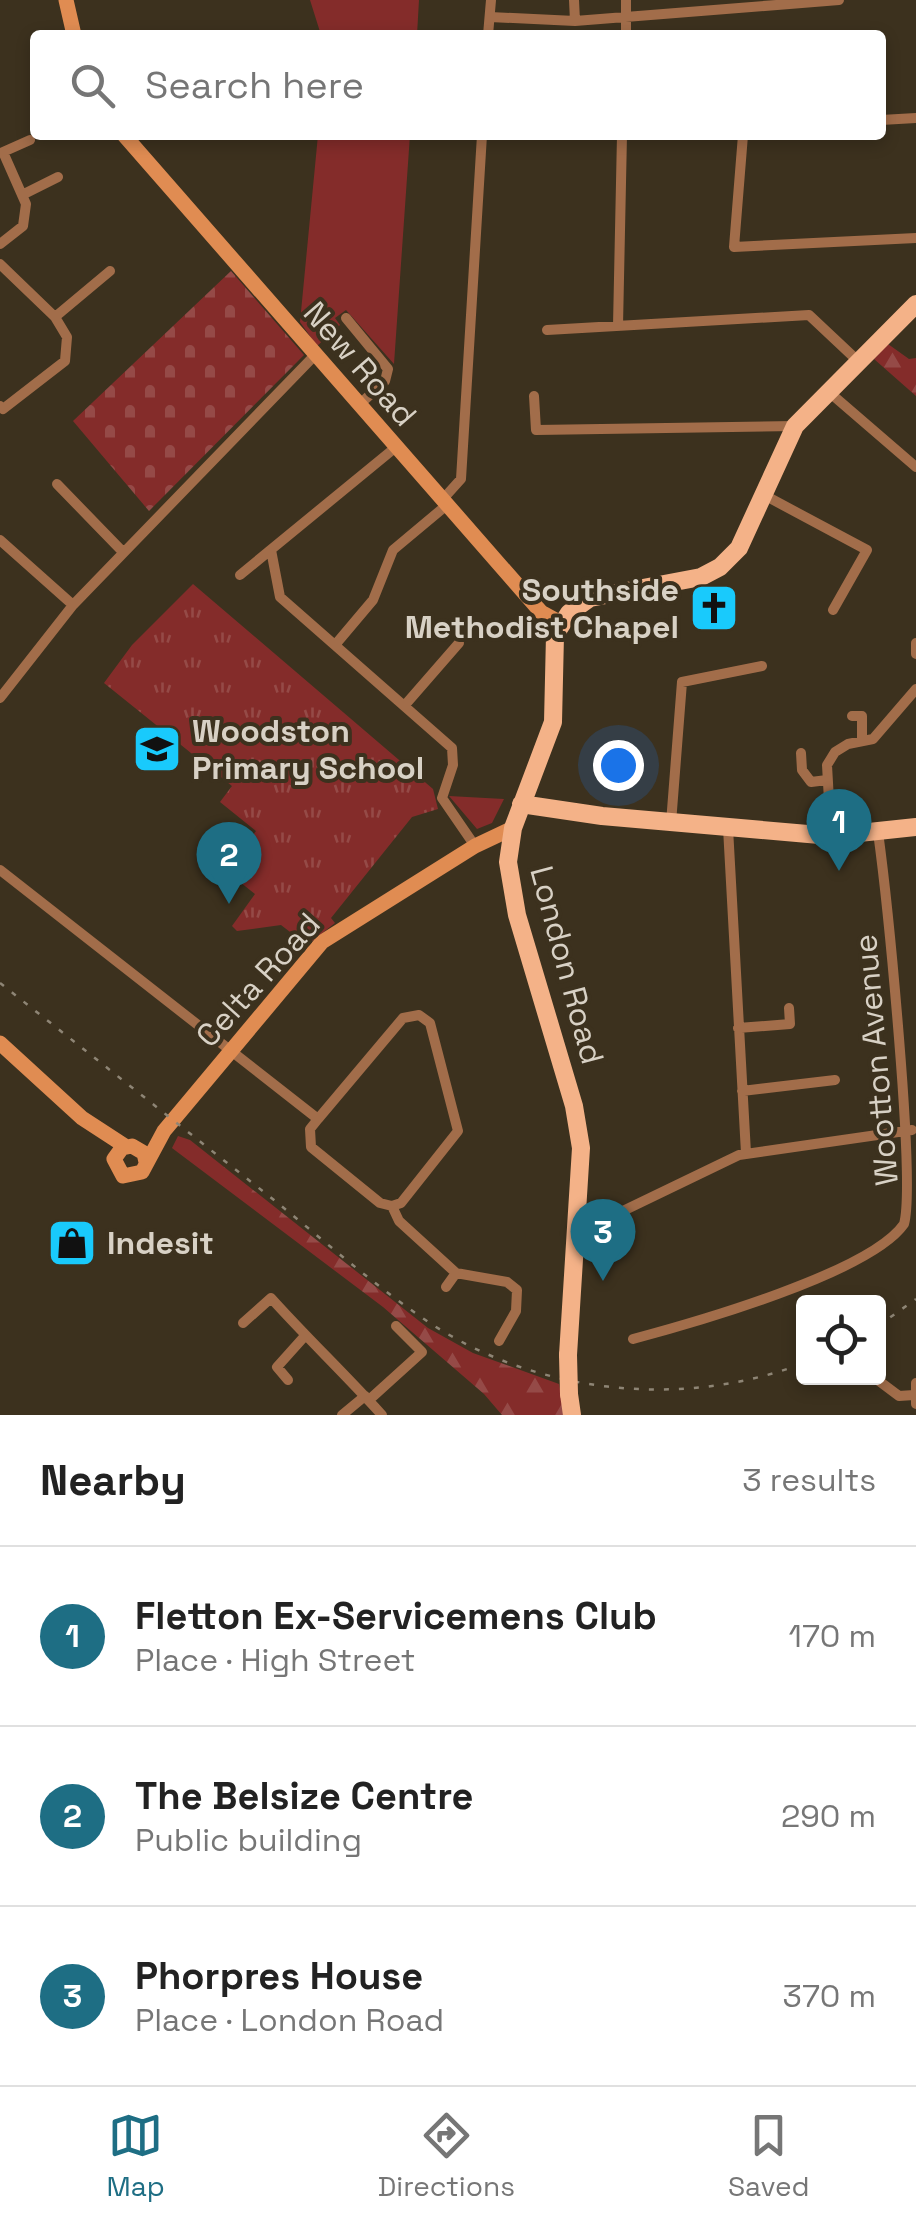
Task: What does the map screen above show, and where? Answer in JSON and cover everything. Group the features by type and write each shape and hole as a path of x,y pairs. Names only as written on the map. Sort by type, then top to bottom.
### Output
{"main road":[{"path":"561,623 590,598 701,577 720,567 739,548 795,426 916,304"},
{"name":"London Road","path":"561,623 553,649 550,735 513,828 508,862 518,915 578,1134 582,1173 568,1355 572,1415"},
{"path":"521,804 671,823 831,836 916,827"}],"street":[{"path":"66,0 73,30"},
{"path":"489,30 490,0"},
{"path":"574,0 574,21"},
{"path":"626,0 626,30"},
{"path":"490,17 574,21 839,0"},
{"path":"886,120 916,118"},
{"path":"0,244 22,226 26,204 3,152 30,140"},
{"name":"New Road","path":"128,140 541,612 561,623"},
{"path":"335,645 373,600 393,550 446,502 462,479 482,140"},
{"path":"618,326 622,140"},
{"path":"743,140 734,248 916,238"},
{"path":"22,195 58,176"},
{"path":"0,264 55,318 68,337 64,361 3,410 0,406"},
{"path":"55,318 110,271"},
{"path":"547,330 809,315 858,362"},
{"path":"346,318 388,369 385,381 360,404"},
{"path":"0,698 73,604 316,354"},
{"path":"829,392 916,467"},
{"path":"534,396 536,430 795,426"},
{"path":"240,574 396,447"},
{"path":"56,484 122,551"},
{"path":"764,495 867,550 833,610"},
{"path":"0,540 73,604"},
{"path":"271,550 280,598 452,748 453,765 442,798 475,846"},
{"path":"405,704 459,643"},
{"path":"916,643 916,654"},
{"path":"671,823 682,682 762,666"},
{"path":"831,836 828,765 835,752 879,734 916,689"},
{"path":"852,716 862,716 862,740"},
{"path":"800,753 804,776 811,782 828,780"},
{"name":"Celta Road","path":"146,1162 164,1130 322,942 475,846 513,828"},
{"path":"728,828 746,1153"},
{"name":"Wootton Avenue","path":"633,1339 756,1302 890,1240 912,1210 916,1176 912,1130 878,832"},
{"path":"0,870 318,1119"},
{"path":"738,1028 790,1024 789,1008"},
{"path":"420,1015 430,1023 458,1132 401,1204 392,1206 380,1204 311,1147 310,1129 403,1018 420,1015"},
{"path":"0,1043 82,1118 144,1153 146,1162 140,1174 128,1178 82,1118"},
{"path":"742,1091 834,1080"},
{"name":"Celta Road","path":"129,1146 164,1130"},
{"path":"578,1223 598,1222 746,1153 912,1130"},
{"path":"114,1164 116,1154 129,1146"},
{"path":"392,1206 399,1221 454,1268 507,1282 517,1290 516,1310 499,1341"},
{"path":"446,1287 454,1268"},
{"path":"243,1323 270,1298 303,1338 336,1364 382,1415"},
{"path":"342,1415 422,1352 396,1326"},
{"path":"288,1380 276,1367 303,1338"},
{"path":"885,1385 900,1396 915,1394"}],"green space":[{"path":"310,0 419,0 417,30 319,30"},
{"path":"318,140 410,140 394,364 346,310 335,318 340,325 317,346 300,322"},
{"path":"231,271 304,355 149,511 73,421"},
{"path":"888,344 909,359 916,358 916,396 874,359"},
{"path":"193,584 433,789 438,809 412,817 331,918 335,923 307,945 281,925 237,931 232,926 255,894 226,871 256,831 220,802 232,786 104,683 132,645"},
{"path":"449,796 504,799 492,823 477,829"},
{"path":"178,1136 190,1140 428,1328 473,1353 559,1384 565,1415 502,1415 484,1394 383,1307 172,1148"}],"railway":[{"path":"0,983 384,1290 467,1344 512,1364 609,1387 658,1390 708,1386 757,1378 796,1366"},
{"path":"886,1320 916,1299"}],"place":[{"name":"Southside Methodist Chapel","path":"714,608"},
{"name":"Woodston Primary School","path":"157,749"},
{"name":"Fletton Ex-Servicemens Club","path":"839,871"},
{"name":"The Belsize Centre","path":"229,904"},
{"name":"Indesit","path":"72,1243"},
{"name":"Phorpres House","path":"603,1281"}]}
